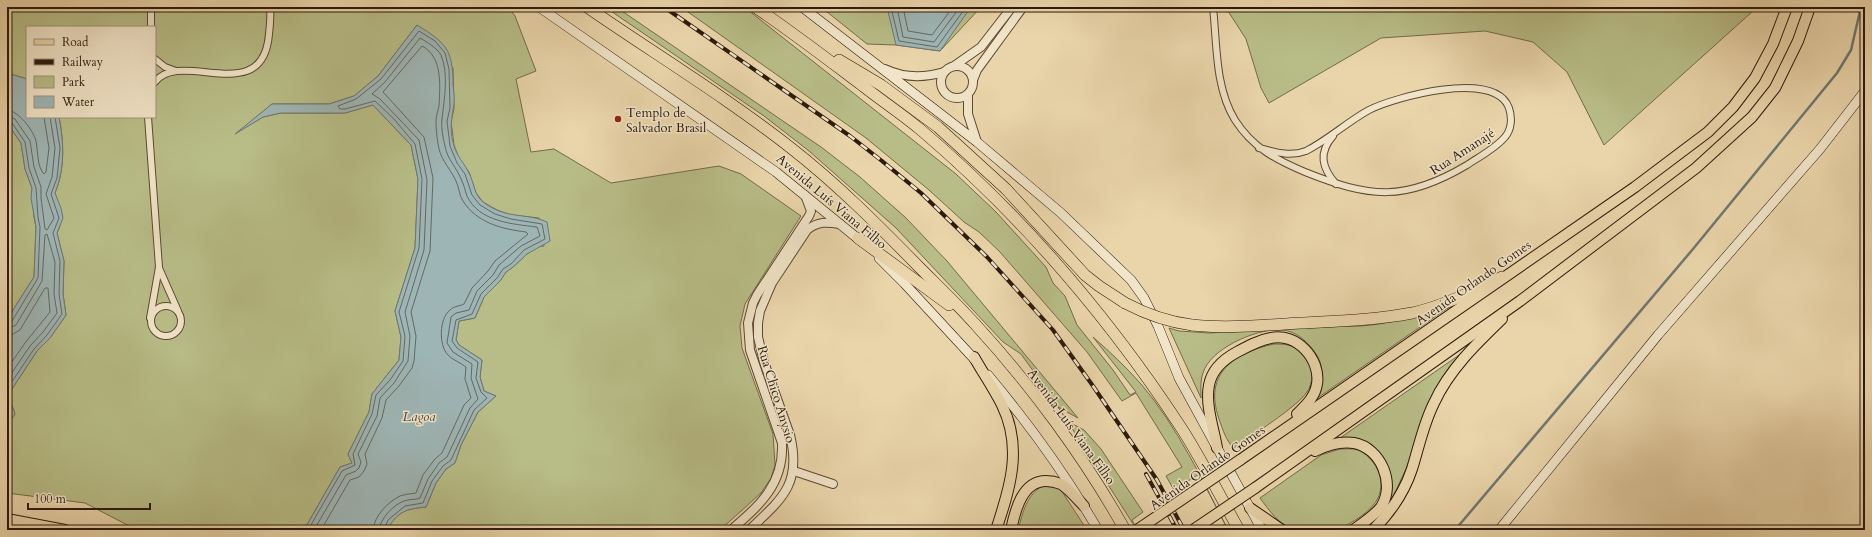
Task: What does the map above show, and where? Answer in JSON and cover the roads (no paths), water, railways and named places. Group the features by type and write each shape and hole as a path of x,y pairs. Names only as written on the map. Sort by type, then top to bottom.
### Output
{"highway":[{"name":"Avenida Luís Viana Filho","path":"587,7 789,146 834,182 866,212 975,324 1015,370 1093,477 1125,530"},
{"path":"755,7 792,32 920,129 983,187 1032,237 1104,322 1157,393 1206,468 1238,530"},
{"path":"792,32 881,85 938,127 1006,189 1085,275 1125,303 1141,311 1173,322 1215,328 1368,319 1412,313 1450,302 1502,277"},
{"path":"858,238 975,324"}],"main road":[{"name":"Avenida Luís Viana Filho","path":"539,7 776,172 858,238 904,283 974,358 1037,436 1084,506 1098,530"},
{"path":"802,7 819,18"},
{"path":"805,7 874,63 977,142 1061,213 1131,280 1144,298 1158,326 1179,378 1262,530"},
{"name":"Avenida Orlando Gomes","path":"1137,530 1634,186 1708,132 1733,107 1754,78 1773,44 1787,7"},
{"path":"1193,530 1520,301 1696,168 1752,117 1775,88 1798,41 1810,7"},
{"path":"1499,530 1658,336 1820,149 1865,91"},
{"path":"1373,530 1392,508 1401,493 1412,470 1425,423 1445,382 1462,360 1520,301"},
{"path":"1217,448 1208,398 1212,375 1219,365 1228,357 1255,342 1272,337 1285,338 1298,342 1315,365 1317,384 1313,395 1306,405 1274,436"},
{"path":"974,358 1002,406 1011,430 1014,452 1012,475 996,530"},
{"path":"1295,460 1322,447 1339,443 1355,443 1368,450 1378,458 1384,470 1388,484 1386,497 1381,507 1369,519 1353,530"},
{"path":"1011,530 1022,496 1026,490 1036,483 1054,482 1061,485 1084,506"},
{"path":"1250,508 1282,530"},
{"path":"10,518 66,530"}],"street":[{"path":"150,26 151,7"},
{"path":"874,63 887,70 911,76 922,77 944,72 981,47 1012,7"},
{"path":"944,72 942,77 942,88 948,96 958,99 968,94 980,66 1024,7"},
{"name":"Rua Amanajé","path":"1212,7 1224,97 1236,121 1259,148 1283,163 1337,185 1377,193 1399,192 1434,183 1475,160 1505,137 1511,124 1511,114 1505,100 1493,92 1478,89 1450,89 1406,96 1370,110 1340,128 1314,147 1299,154 1283,154 1259,148"},
{"path":"156,81 163,74 177,71 233,74 252,68 262,59 268,48 271,9"},
{"path":"156,60 165,67 177,71"},
{"path":"953,66 964,67 968,70 973,80"},
{"path":"968,94 968,114 977,142"},
{"path":"148,118 159,267 150,323 154,332 163,336 168,336 177,332 180,327 180,317 159,267"},
{"name":"Rua Amanajé","path":"1337,185 1326,171 1323,162 1323,155 1327,144 1340,128"},
{"name":"Rua Chico Anysio","path":"731,530 752,512 772,489 780,466 782,443 750,350 748,323 753,303 757,295 809,216 810,206 804,194"},
{"name":"Rua Chico Anysio","path":"749,530 782,497 794,471 793,449 790,435 760,348 758,323 760,311 772,283 807,230 815,224 824,222 842,224"},
{"path":"150,318 155,310 164,306 174,308 178,312"},
{"path":"780,466 783,462 790,462 793,465 794,471 833,484"}],"water":[{"path":"887,7 971,7 940,51 896,45"},
{"name":"Lagoa","path":"417,25 441,42 449,55 453,73 454,104 451,132 453,142 455,150 471,177 478,196 483,202 492,208 508,214 531,217 547,222 550,241 527,254 506,272 500,281 484,297 475,318 459,321 456,340 459,345 482,360 480,377 484,391 496,396 478,412 461,445 455,463 446,469 436,483 426,507 403,512 395,519 387,530 304,530 340,467 352,463 348,454 369,412 372,394 399,360 401,337 395,311 415,248 418,179 411,145 373,105 345,113 281,113 263,117 235,134 272,104 329,104 354,96 378,76"},
{"path":"7,73 26,79 26,118 59,118 63,156 61,174 55,193 63,218 57,233 64,261 63,294 66,315 50,338 37,351 8,395 15,414 7,425 7,324 13,310 34,277 36,227 31,198 32,188 25,169 21,143 7,123"}],"waterway":[{"path":"1455,530 1693,249 1837,73 1851,50 1861,7"}],"railway":[{"path":"664,7 850,136 921,193 987,257 1053,330 1157,480 1184,530"},
{"path":"1146,474 1177,530"}],"place":[{"name":"Templo de Salvador Brasil","path":"618,119"}]}
